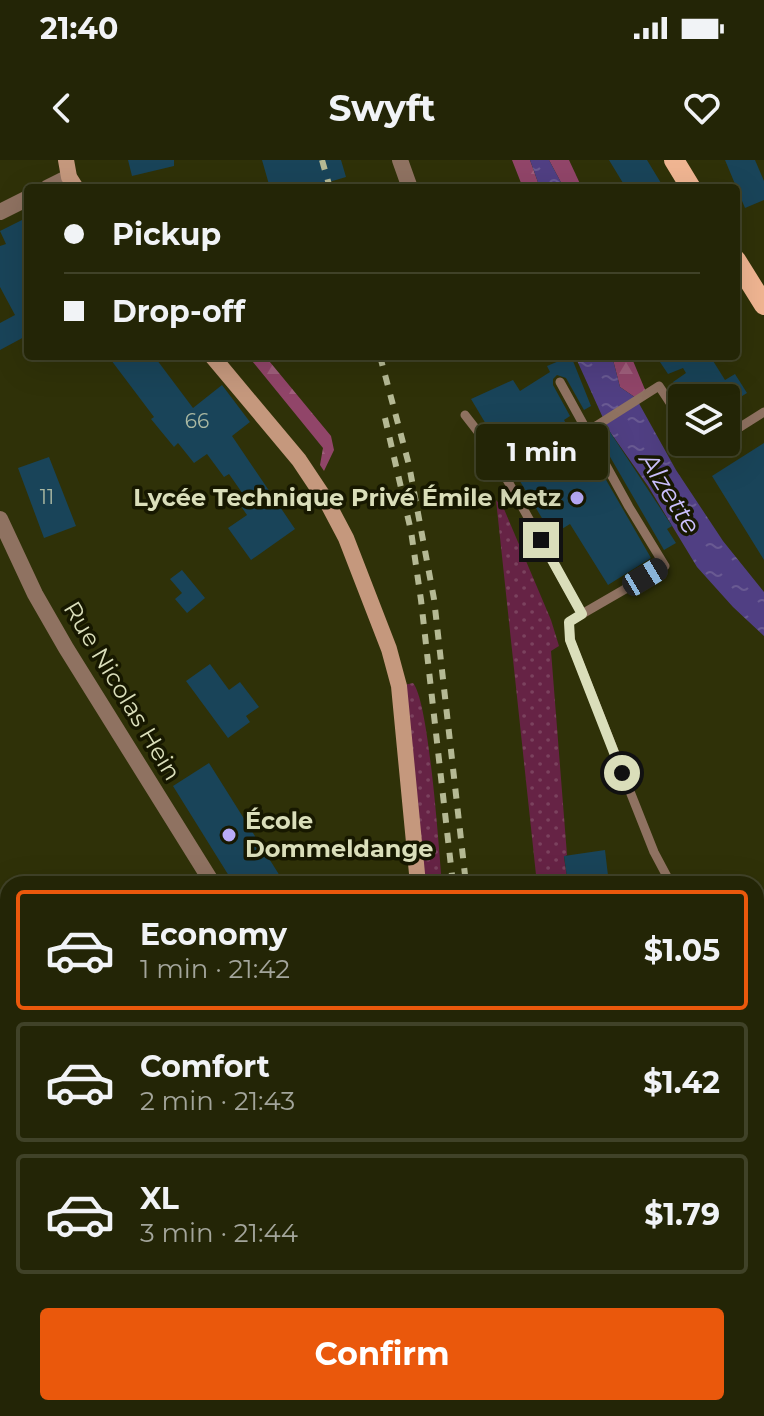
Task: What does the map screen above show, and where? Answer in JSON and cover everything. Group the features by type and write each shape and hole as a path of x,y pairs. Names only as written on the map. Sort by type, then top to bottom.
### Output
{"main road":[{"path":"674,160 689,184"},
{"path":"740,266 764,305"}],"street":[{"path":"400,160 409,184"},
{"path":"0,212 24,200"},
{"path":"215,360 299,460 346,538 389,649 399,686 417,876"},
{"name":"Rue Nicolas Hein","path":"0,519 35,594 66,648 208,876"}],"lane":[{"path":"560,382 665,566 569,622 570,640 654,852 667,876"},
{"path":"588,431 659,386 668,400"},
{"path":"740,427 764,412"},
{"path":"465,415 486,442 582,614"}],"shaded area":[{"path":"496,500 504,509 559,646 551,651 567,876 536,876"},
{"path":"413,683 424,717 441,876 417,876 399,686"}],"green space":[{"path":"512,160 530,160 539,184 521,184"},
{"path":"549,160 569,160 580,184 562,184"},
{"path":"251,360 268,360 331,436 334,450 324,471 320,465 323,448"},
{"path":"613,360 633,360 646,392 636,398 620,387"}],"water":[{"path":"530,160 549,160 562,184 539,184"},
{"name":"Alzette","path":"577,360 613,360 620,387 636,398 676,470 723,541 764,592 764,636 697,567 648,486 608,429"}],"building":[{"path":"128,160 174,160 174,166 132,176"},
{"path":"262,160 341,160 346,177 322,184 269,184"},
{"path":"609,160 647,160 662,184 624,184"},
{"path":"725,160 755,160 764,181 764,200 745,208 740,196 740,184 735,184"},
{"path":"24,219 24,337 0,350 0,323 15,315 0,287 0,246 6,244 0,231"},
{"path":"111,360 157,360 193,408 222,385 250,422 232,436 295,529 251,560 228,528 247,515 238,502 245,497 229,474 224,477 207,454 194,463 178,443 174,447 151,419 154,417"},
{"path":"561,360 573,360 591,406 584,410 566,378 557,375 553,385 570,416 564,420 581,448 586,445 651,558 608,585 570,524 552,535 471,399 513,380 520,391 550,372 547,366"},
{"path":"659,360 712,360 725,380 735,374 747,393 740,397 740,384 674,384 686,373 683,368 668,374"},
{"path":"608,429 672,526 667,529 676,543 664,550 598,436"},
{"path":"764,443 764,560 712,476"},
{"path":"49,457 76,526 44,538 18,468"},
{"path":"182,570 205,598 187,613 175,599 182,593 170,579"},
{"path":"210,664 229,690 240,682 259,707 246,716 250,722 228,738 186,681"},
{"name":"École Dommeldange","path":"209,763 280,876 229,876 173,786"},
{"path":"605,850 608,876 567,876 564,856"}],"railway":[{"path":"322,160 329,184"},
{"path":"381,360 409,465 434,599 465,876"},
{"path":"385,418 411,531 452,876"}],"place":[{"name":"Lycée Technique Privé Émile Metz","path":"577,498"},
{"name":"École Dommeldange","path":"229,835"}],"route":[{"path":"541,540 582,614 569,622 570,640 622,773"}]}
